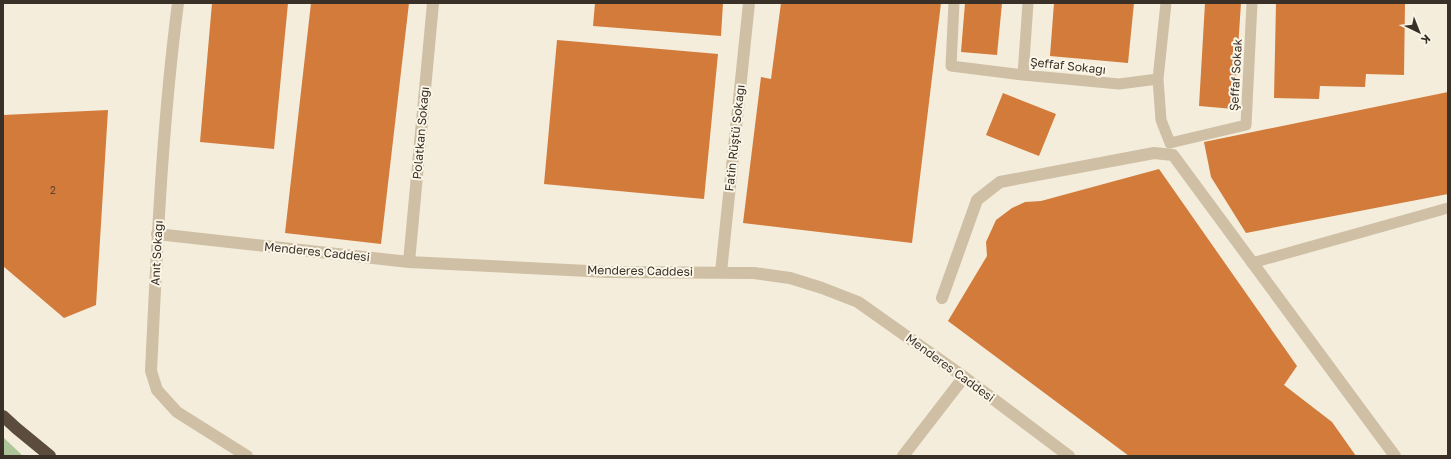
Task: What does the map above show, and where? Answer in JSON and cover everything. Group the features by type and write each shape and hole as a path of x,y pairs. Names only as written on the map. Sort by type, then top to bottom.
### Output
{"highway":[{"path":"3,416 50,456"}],"street":[{"name":"Anıt Sokağı","path":"178,3 170,65 157,234 151,371 157,390 177,412 247,456"},
{"name":"Polatkan Sokağı","path":"409,262 433,3"},
{"name":"Fatin Rüştü Sokağı","path":"721,272 749,3"},
{"path":"942,298 977,200 1000,182 1154,153 1173,155 1395,456"},
{"name":"Menderes Caddesi","path":"157,234 409,262 608,272 754,273 790,278 822,288 858,302 964,377 1069,456"},
{"path":"903,456 964,377"}],"lane":[{"path":"954,3 951,66 1023,75"},
{"name":"Şeffaf Sokağı","path":"1028,3 1023,75 1118,84 1158,79"},
{"path":"1158,79 1166,3"},
{"name":"Şeffaf Sokak","path":"1158,79 1161,120 1170,143 1246,125 1252,3"},
{"path":"1252,263 1448,208"}],"green space":[{"path":"3,437 23,456 3,456"}],"building":[{"path":"212,3 288,3 274,149 200,142"},
{"path":"311,3 409,3 381,244 285,233"},
{"path":"595,3 723,3 721,36 593,26"},
{"path":"781,3 941,3 912,243 743,223 761,77 771,79"},
{"path":"965,3 1002,3 997,55 961,52"},
{"path":"1054,3 1134,3 1128,63 1050,56"},
{"path":"1205,3 1241,3 1234,109 1199,106"},
{"path":"1276,3 1405,3 1404,75 1366,74 1365,87 1320,86 1319,99 1274,98"},
{"path":"557,40 718,54 704,199 544,184"},
{"path":"1448,92 1448,194 1246,233 1211,177 1204,142"},
{"path":"1003,93 1056,114 1039,156 986,135"},
{"path":"108,110 96,305 64,318 3,266 3,115"},
{"path":"1159,169 1297,366 1284,385 1332,422 1356,456 1129,456 948,321 987,256 986,242 996,220 1012,208 1025,202 1041,201"}]}
